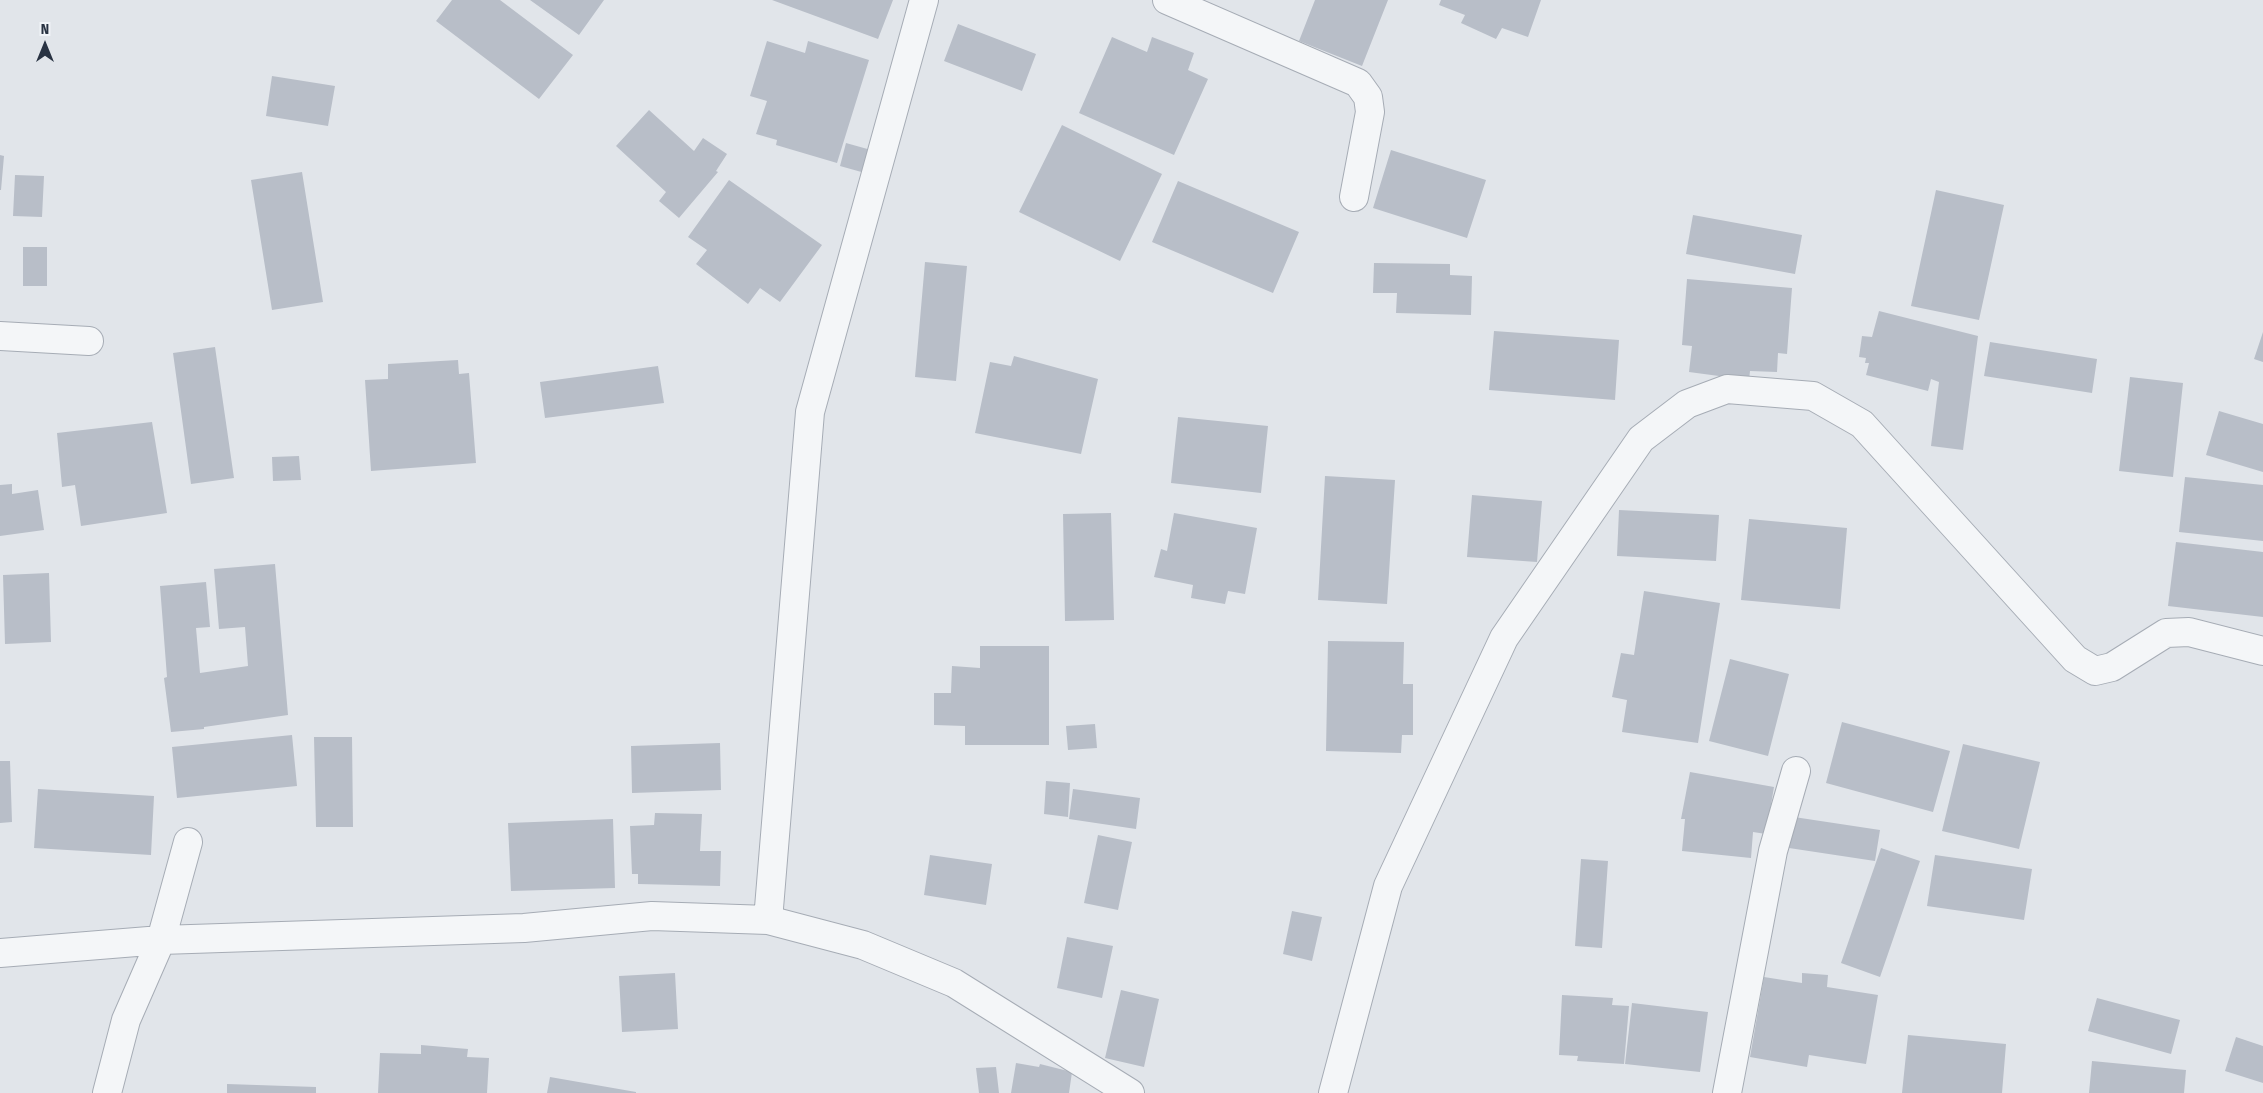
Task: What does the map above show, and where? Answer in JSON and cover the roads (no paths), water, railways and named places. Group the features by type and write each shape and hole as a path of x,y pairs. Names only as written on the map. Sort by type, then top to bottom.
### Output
{"street":[{"path":"768,920 810,412 924,0"},
{"path":"1167,0 1358,83 1368,97 1370,112 1354,197"},
{"path":"0,336 89,341"},
{"path":"1333,1093 1388,886 1504,638 1641,439 1687,404 1727,390 1812,396 1862,424 2075,660 2094,671 2112,667 2166,633 2188,632 2263,651"},
{"path":"1727,1093 1774,851 1796,771"},
{"path":"107,1093 126,1020 161,940 188,842"},
{"path":"0,953 161,940 524,928 652,916 768,920 863,945 954,983 1130,1093"}]}
